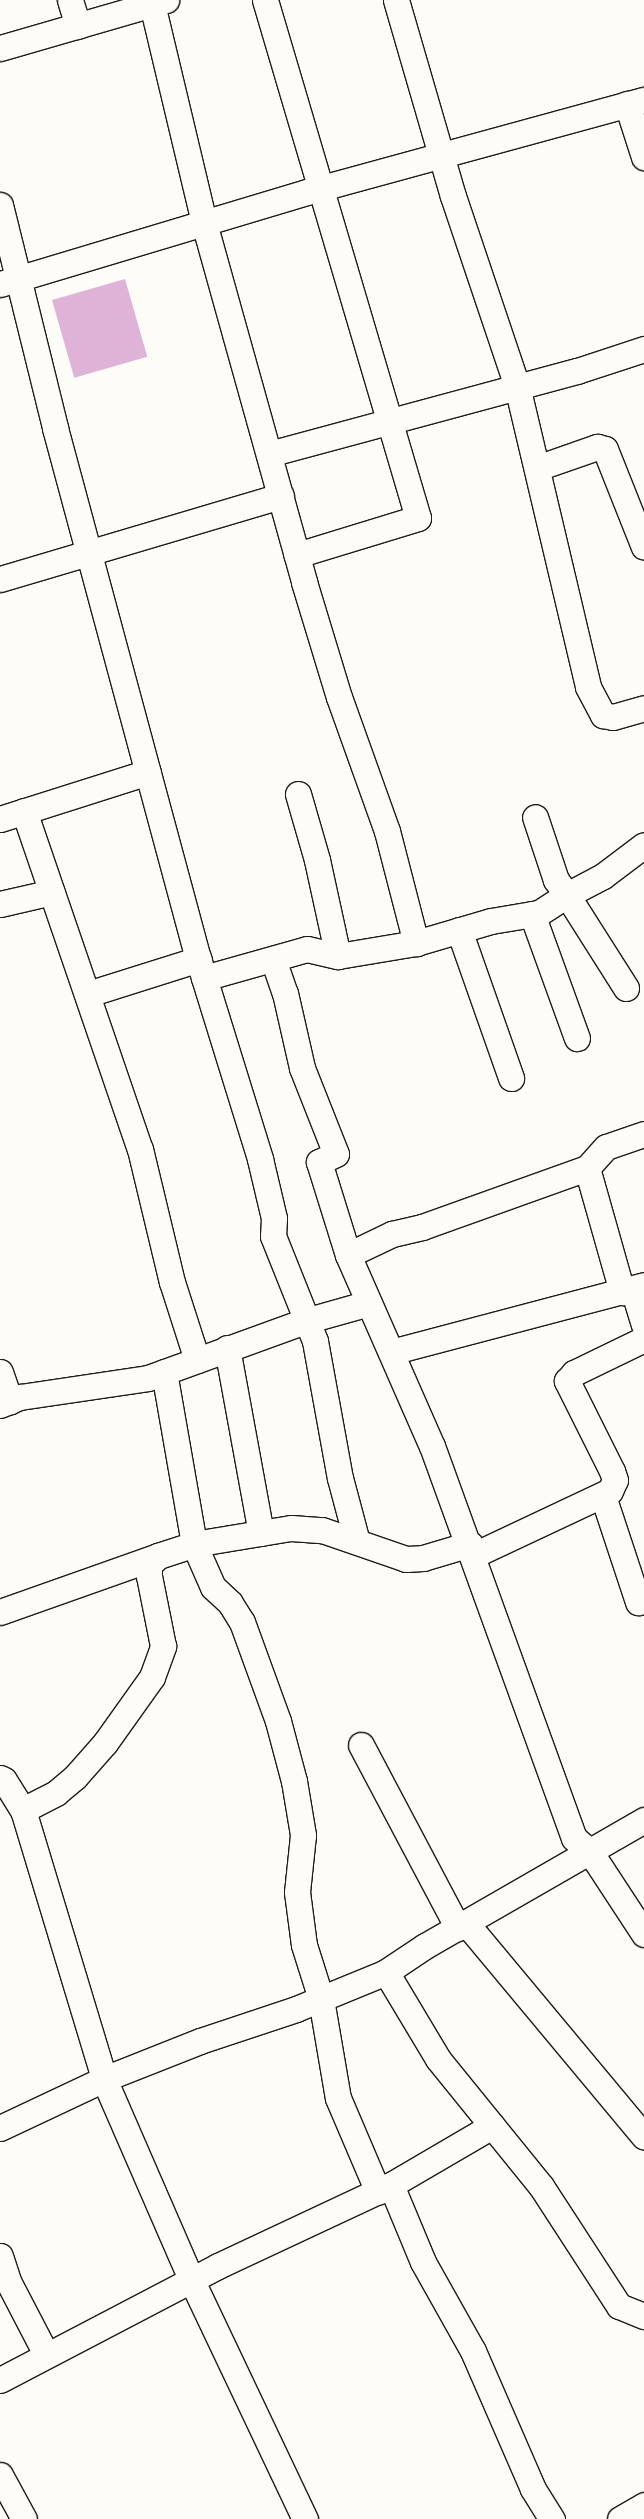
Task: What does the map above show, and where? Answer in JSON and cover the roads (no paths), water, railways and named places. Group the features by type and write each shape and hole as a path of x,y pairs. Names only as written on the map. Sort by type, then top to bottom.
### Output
{"street":[{"path":"70,0 78,26"},
{"path":"265,0 418,518 297,554"},
{"path":"396,0 441,155 517,386 588,687 603,714 613,717 644,708"},
{"path":"0,48 159,2 204,223 339,697 387,831 416,943"},
{"path":"9,281 321,188 636,102 644,157"},
{"path":"0,205 9,281 88,551 202,969 260,1159 274,1218 272,1236 305,1321 315,1341 340,1478 357,1542"},
{"path":"270,454 389,420 577,371 644,349"},
{"path":"537,468 597,448 605,449 644,547"},
{"path":"0,579 88,551 281,496"},
{"path":"0,819 148,772"},
{"path":"298,794 317,860 338,956"},
{"path":"24,811 140,1149 172,1282 197,1360"},
{"path":"535,817 556,880 626,988"},
{"path":"88,994 202,969 273,959 307,949 338,956 416,943 459,930 532,914 603,876 644,845"},
{"path":"0,904 52,892"},
{"path":"532,914 576,1038"},
{"path":"459,930 511,1078"},
{"path":"273,959 285,993 302,1068 336,1154 319,1162 348,1255 432,1446 472,1550 574,1838 592,1852 644,1934"},
{"path":"348,1255 392,1234 587,1168 606,1148 644,1134"},
{"path":"587,1168 633,1289 644,1324"},
{"path":"391,1352 633,1289"},
{"path":"0,1372 5,1403 148,1378 305,1321 369,1303"},
{"path":"0,1612 194,1544 261,1533 308,1528 406,1559 472,1550 604,1496 614,1486 612,1471 571,1393 568,1381 574,1373 644,1339"},
{"path":"227,1348 261,1533"},
{"path":"164,1372 194,1544 213,1587 230,1602 242,1622 278,1721 294,1781 303,1835 298,1912 304,1945 321,1999 338,2098 423,2262 473,2351 533,2489 552,2519"},
{"path":"604,1496 638,1602"},
{"path":"23,1810 56,1793 80,1772 152,1677 163,1646 148,1576 149,1565 158,1556"},
{"path":"361,1745 462,1926 644,2137"},
{"path":"0,1778 4,1780 23,1810 104,2079 191,2279 305,2519"},
{"path":"0,2128 104,2079 200,2040 321,1999 386,1972 644,1820"},
{"path":"386,1972 438,2059 540,2186 619,2306 644,2316"},
{"path":"0,2380 191,2279 385,2188 492,2126"},
{"path":"0,2256 9,2283 46,2354"},
{"path":"0,2475 24,2519"},
{"path":"620,2519 644,2505"}]}
